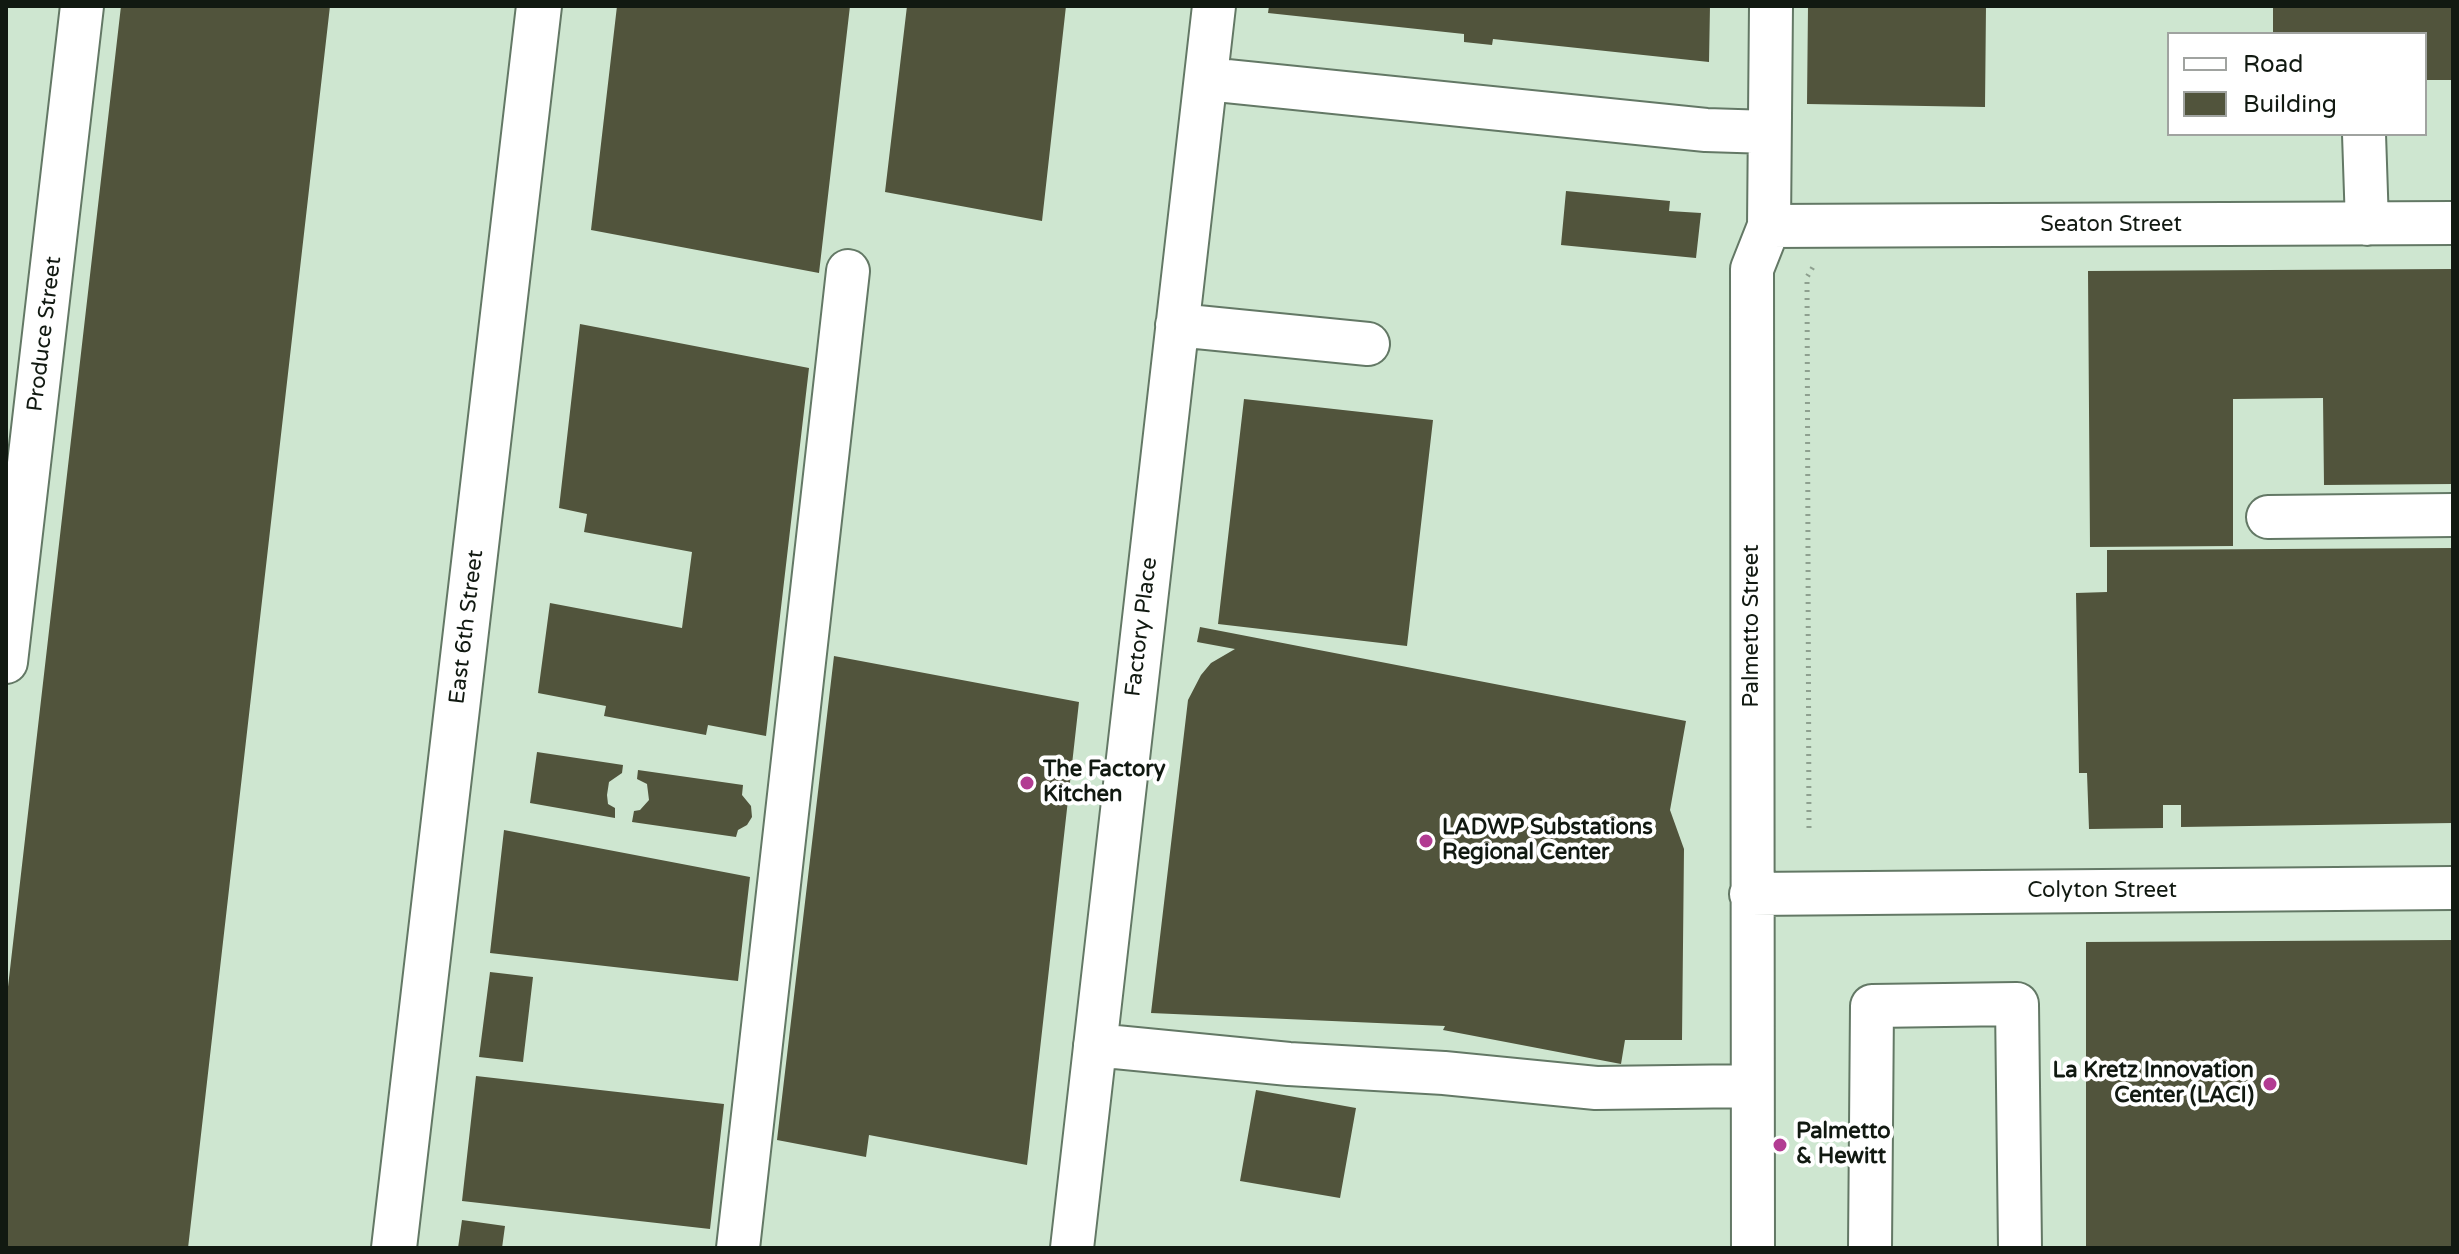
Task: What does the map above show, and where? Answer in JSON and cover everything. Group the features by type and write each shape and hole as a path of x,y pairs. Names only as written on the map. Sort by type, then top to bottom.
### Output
{"main road":[{"name":"East 6th Street","path":"394,1248 539,6"}],"street":[{"name":"Produce Street","path":"6,662 82,6"},
{"name":"Factory Place","path":"1072,1248 1214,6"},
{"name":"Palmetto Street","path":"1753,1248 1752,269 1769,226 1771,6"},
{"path":"1207,79 1706,130 1769,132"},
{"path":"2364,136 2367,224"},
{"name":"Seaton Street","path":"1769,226 2453,223"},
{"path":"738,1248 848,271"},
{"path":"1177,325 1368,344"},
{"path":"2268,517 2453,515"},
{"name":"Colyton Street","path":"1751,894 2453,888"},
{"path":"1870,1248 1872,1006 2017,1004 2020,1248"},
{"path":"1095,1045 1596,1088 1752,1086"}],"path":[{"path":"1809,828 1807,277 1809,269 1815,264"}],"building":[{"path":"121,6 330,6 188,1248 6,1248 6,1004"},
{"path":"617,6 850,6 819,273 591,230"},
{"path":"907,6 1066,6 1042,221 885,192"},
{"path":"1269,6 1710,6 1709,62 1493,39 1492,45 1464,42 1464,34 1268,13"},
{"path":"1808,6 1986,6 1985,107 1807,104"},
{"path":"2273,6 2453,6 2453,80 2427,80 2427,32 2273,32"},
{"path":"1566,191 1670,201 1669,211 1701,213 1696,258 1561,245"},
{"path":"2453,269 2453,484 2324,485 2323,398 2233,399 2233,546 2090,547 2088,271"},
{"path":"580,324 809,368 766,736 708,725 706,735 604,716 606,706 538,693 550,603 682,628 692,552 584,532 587,514 559,508"},
{"path":"1244,399 1433,420 1407,646 1218,624"},
{"path":"2453,548 2453,823 2181,827 2181,805 2163,805 2163,828 2089,829 2087,773 2079,773 2076,593 2107,592 2107,550"},
{"name":"LADWP Substations Regional Center","path":"1200,627 1686,721 1670,810 1684,849 1682,1040 1625,1040 1621,1064 1443,1030 1445,1026 1151,1013 1188,700 1211,663 1235,649 1197,642"},
{"path":"834,656 1079,702 1027,1165 869,1135 866,1157 777,1140"},
{"path":"537,752 623,765 622,773 609,782 607,795 608,804 615,808 615,818 530,803"},
{"path":"638,770 743,785 742,795 751,806 752,817 747,825 738,830 736,837 632,822 634,811 640,810 649,800 647,784 637,779"},
{"path":"504,830 750,877 738,981 490,953"},
{"name":"La Kretz Innovation Center (LACI)","path":"2453,940 2453,1248 2086,1248 2086,942"},
{"path":"490,972 533,977 523,1062 479,1057"},
{"path":"476,1076 724,1104 710,1229 462,1201"},
{"path":"1256,1090 1356,1108 1340,1198 1240,1181"},
{"path":"462,1220 505,1226 502,1248 458,1248"}],"place":[{"name":"The Factory Kitchen","path":"1027,783"},
{"name":"LADWP Substations Regional Center","path":"1426,841"},
{"name":"La Kretz Innovation Center (LACI)","path":"2270,1084"},
{"name":"Palmetto & Hewitt","path":"1780,1145"}]}
